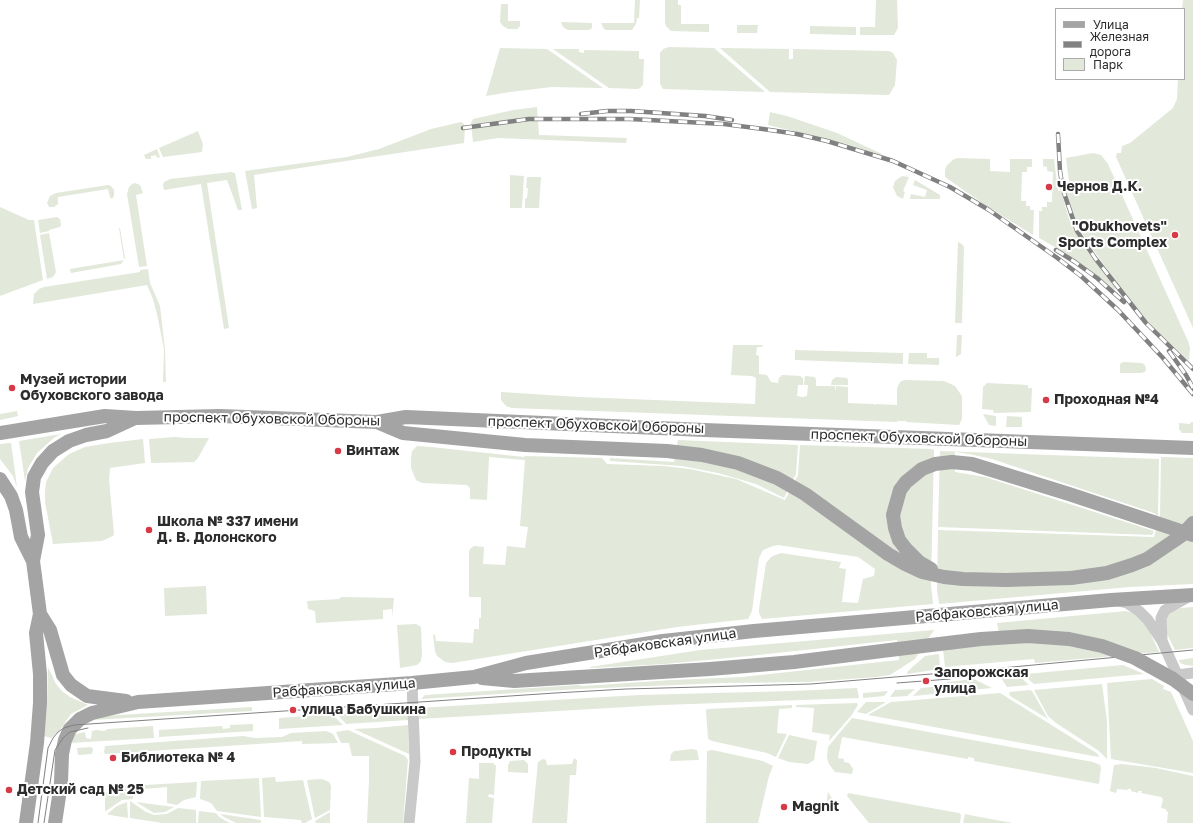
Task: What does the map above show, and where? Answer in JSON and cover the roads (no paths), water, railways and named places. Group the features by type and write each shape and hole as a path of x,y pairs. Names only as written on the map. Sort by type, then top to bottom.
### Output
{"main road":[{"name":"проспект Обуховской Обороны","path":"0,433 105,416 136,418 220,416 376,422 406,417 704,430 1193,448"},
{"path":"32,561 38,535 32,492 34,477 42,463 53,451 69,440 107,431 136,418"},
{"path":"376,422 403,433 525,445 667,451 702,455 738,463 777,478 805,494 888,554 905,564 922,572 944,577 1006,580 1071,578 1107,573 1132,565 1147,558 1181,536 1193,522"},
{"path":"944,577 919,562 906,549 899,540 893,515 900,490 906,482 922,469 935,464 963,462 1068,494 1193,535"},
{"path":"0,479 11,496 16,510 21,537 32,561 40,614 36,633 40,674 38,735 26,823"},
{"name":"Рабфаковская улица","path":"55,823 61,783 62,754 66,736 80,719 92,713 138,702 412,683 474,677 526,663 663,641 754,631 1111,600 1192,595"},
{"name":"Рабфаковская улица","path":"40,614 50,630 65,678 75,689 93,697 138,702"},
{"path":"474,677 514,681 710,669 794,662 981,639 1028,636 1069,639 1102,646 1135,658 1173,679 1193,694"}],"street":[{"path":"1162,641 1161,618 1165,610 1192,595"},
{"path":"1111,600 1127,603 1139,611 1148,620 1162,641 1193,710"},
{"path":"1177,675 1193,673"},
{"path":"409,823 415,762 412,683"}],"tram line":[{"path":"38,823 48,748 58,732 64,728 74,725 626,689 811,684 1193,650"},
{"path":"897,683 950,679"},
{"path":"44,823 55,750 63,738 70,732 88,728"}],"railway":[{"path":"581,114 607,111 631,111 705,116 732,120"},
{"path":"463,128 529,119 630,119 724,124 797,134 827,141 893,161 950,187 989,210 1081,276 1118,310 1163,358 1193,394"},
{"path":"1058,134 1060,171 1063,190 1077,231 1095,258 1146,323 1193,369"},
{"path":"1056,250 1097,278 1124,302"},
{"path":"1169,351 1186,375 1193,388"}],"place":[{"name":"Чернов Д.К.","path":"1049,187"},
{"name":"\"Obukhovets\" Sports Complex","path":"1175,235"},
{"name":"Музей истории Обуховского завода","path":"12,388"},
{"name":"Проходная №4","path":"1046,400"},
{"name":"Винтаж","path":"338,451"},
{"name":"Школа № 337 имени Д. В. Долонского","path":"149,530"},
{"name":"Запорожская улица","path":"926,681"},
{"name":"улица Бабушкина","path":"293,710"},
{"name":"Продукты","path":"453,752"},
{"name":"Библиотека № 4","path":"113,758"},
{"name":"Детский сад № 25","path":"9,790"},
{"name":"Magnit","path":"784,807"}]}
